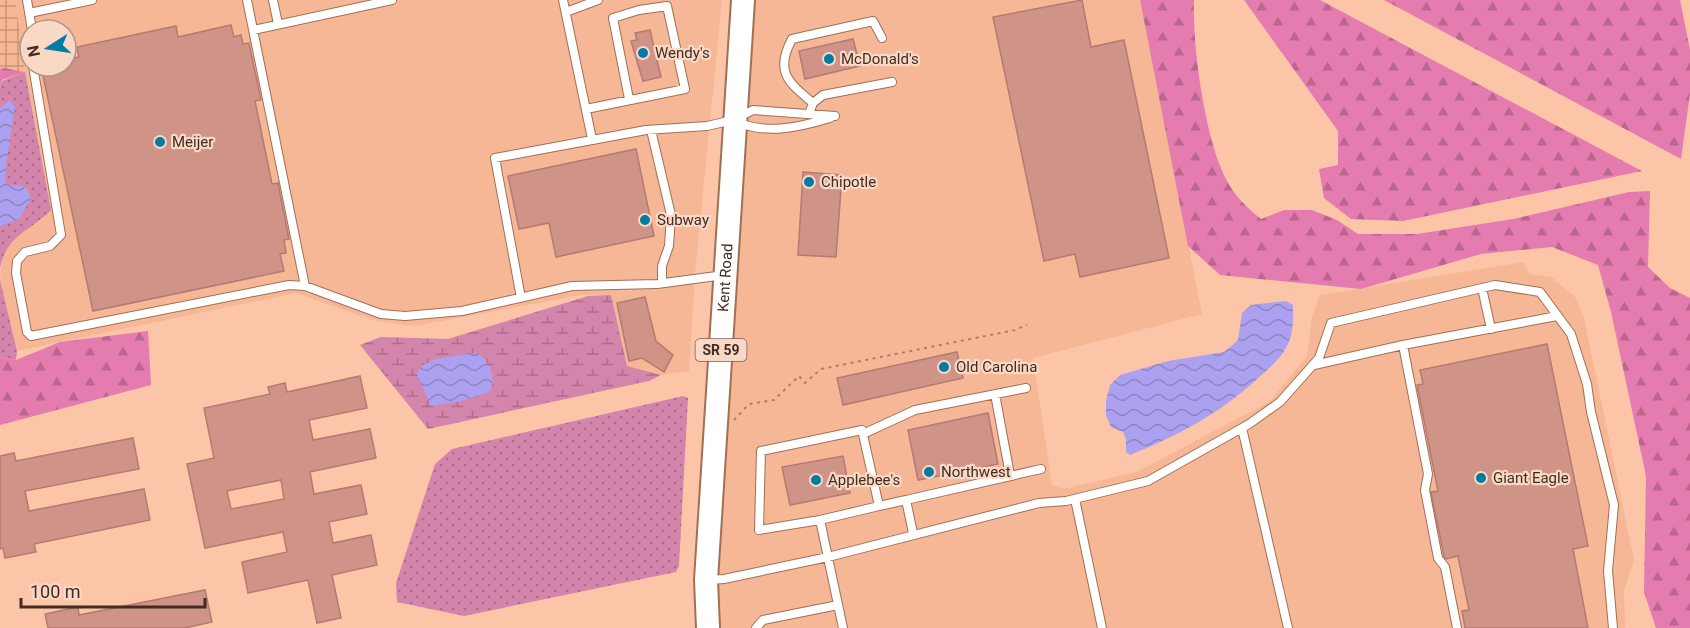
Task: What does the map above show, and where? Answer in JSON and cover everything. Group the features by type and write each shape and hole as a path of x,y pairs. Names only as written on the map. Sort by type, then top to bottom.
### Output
{"main road":[{"name":"Kent Road","path":"708,628 706,580 733,120 743,0"}],"lane":[{"path":"27,0 30,18"},
{"path":"29,13 92,0"},
{"path":"247,0 305,286"},
{"path":"273,0 278,24"},
{"path":"253,30 392,0"},
{"path":"563,0 592,140"},
{"path":"566,12 598,0"},
{"path":"586,109 685,89 667,6 639,10 613,18 628,99"},
{"path":"813,103 792,85 784,71 784,54 792,39 873,21 882,38"},
{"path":"35,78 61,235 50,246 25,252 18,261 16,273 27,332 32,336 289,285 305,286 381,314 405,316 462,311 572,286 662,283 725,275"},
{"path":"809,114 813,103 823,96 892,82"},
{"path":"522,298 495,158 651,130 707,126 733,120 753,110 835,116 799,128 752,128 733,120"},
{"path":"651,130 671,215 669,246 662,266 662,283"},
{"path":"706,580 724,579 828,557 913,533 1046,501 1076,499 1148,481 1242,428 1280,402 1319,358 1331,323 1495,285 1540,292 1571,334 1587,384 1591,412 1614,505 1608,571 1613,628"},
{"path":"1482,288 1491,328"},
{"path":"1313,365 1403,345 1557,316"},
{"path":"1403,345 1428,474 1425,490 1436,549 1438,558 1445,567 1457,628"},
{"path":"863,434 915,410 1026,388"},
{"path":"995,394 1010,475"},
{"path":"1242,428 1288,628"},
{"path":"879,506 862,430 761,451 759,530 820,520 1041,469"},
{"path":"1076,499 1102,628"},
{"path":"906,500 913,533"},
{"path":"820,520 843,628"},
{"path":"756,628 763,620 838,605"}],"path":[{"path":"734,420 749,404 774,400 800,376 805,383 821,369 1015,330 1027,324"}],"shaded area":[{"path":"0,0 15,0 18,22 18,71 0,69"},
{"path":"15,0 722,0 695,273 689,371 661,375 627,366 611,295 581,295 414,326 372,320 296,293 17,351 0,280 3,252 22,231 41,220 51,209 26,78 78,78 78,18 18,18 18,22"},
{"path":"746,0 1140,0 1202,314 1033,358 1052,485 1063,489 1137,472 1269,402 1307,356 1312,317 1320,295 1524,262 1529,274 1551,277 1575,297 1584,318 1634,560 1624,591 1625,628 714,628"}],"green space":[{"path":"1140,0 1194,0 1198,66 1212,142 1219,164 1230,186 1251,211 1261,219 1284,210 1312,210 1337,220 1358,234 1417,234 1513,219 1629,192 1650,191 1648,267 1670,288 1690,298 1690,628 1656,628 1644,592 1646,476 1611,312 1598,265 1552,247 1481,254 1361,289 1220,275 1188,246"},
{"path":"1244,0 1320,0 1642,171 1403,221 1351,219 1324,198 1319,169 1338,165 1338,131"},
{"path":"1384,0 1680,0 1690,50 1690,94 1681,159"},
{"path":"0,69 18,71 18,74 2,80 0,89"},
{"path":"18,75 18,78 26,78 51,210 20,234 8,248 0,268 0,89 2,81"},
{"path":"0,280 17,351 16,360 0,357"},
{"path":"611,295 627,366 661,375 649,381 428,429 360,345 381,337 448,339 588,296"},
{"path":"148,331 151,385 0,425 0,357 16,360 60,342"},
{"path":"683,396 688,398 679,566 676,572 464,616 397,602 396,583 435,464 452,449"}],"water":[{"path":"10,100 15,107 5,171 6,184 26,187 31,199 19,219 0,226 0,108"},
{"path":"1286,301 1293,305 1291,336 1284,351 1269,368 1227,404 1197,423 1130,455 1126,452 1126,439 1123,432 1111,427 1106,415 1106,401 1110,385 1120,375 1168,361 1224,352 1238,340 1242,313 1251,305"},
{"path":"476,353 485,360 491,370 492,381 489,392 462,401 431,406 417,374 421,366 436,359"}],"building":[{"path":"1082,0 1091,47 1124,40 1169,258 1080,277 1075,254 1044,261 993,17"},
{"name":"Meijer","path":"231,25 234,37 241,35 243,44 249,43 261,100 255,101 272,184 278,183 289,239 284,240 286,253 280,254 284,271 93,311 44,78 78,78 78,47 176,26 178,37"},
{"name":"Wendy's","path":"650,30 661,77 643,81 631,41 637,40 635,33"},
{"name":"McDonald's","path":"853,39 860,66 805,79 799,51"},
{"path":"636,149 654,236 556,257 549,223 519,229 508,176"},
{"path":"803,172 842,175 836,257 798,255"},
{"path":"645,297 656,341 673,355 664,372 642,358 629,361 617,303"},
{"path":"1547,344 1588,546 1573,549 1588,628 1465,628 1462,611 1469,610 1458,556 1446,559 1444,556 1431,492 1438,491 1417,385 1423,384 1420,370"},
{"path":"957,352 963,378 843,405 837,378"},
{"path":"360,376 367,408 309,420 313,440 370,429 376,458 310,472 314,494 361,485 367,514 329,522 333,543 371,535 377,565 332,575 341,618 317,623 308,580 248,593 242,562 287,552 283,532 205,548 187,464 214,458 204,408 270,394 268,387 285,383 287,392","holes":["281,480 284,499 231,509 227,491"]},
{"path":"988,413 998,464 918,480 908,430"},
{"path":"133,438 139,469 25,491 29,511 144,489 150,520 34,544 36,552 5,558 3,548 0,549 0,456 14,453 16,461"},
{"name":"Applebee's","path":"843,456 850,493 790,505 782,467"},
{"path":"205,590 212,622 185,628 48,628 45,614 78,607 79,615"}],"place":[{"name":"Wendy's","path":"643,53"},
{"name":"McDonald's","path":"829,59"},
{"name":"Meijer","path":"160,142"},
{"name":"Chipotle","path":"809,182"},
{"name":"Subway","path":"645,220"},
{"name":"Old Carolina","path":"944,367"},
{"name":"Northwest","path":"929,472"},
{"name":"Giant Eagle","path":"1481,478"},
{"name":"Applebee's","path":"816,480"}]}
